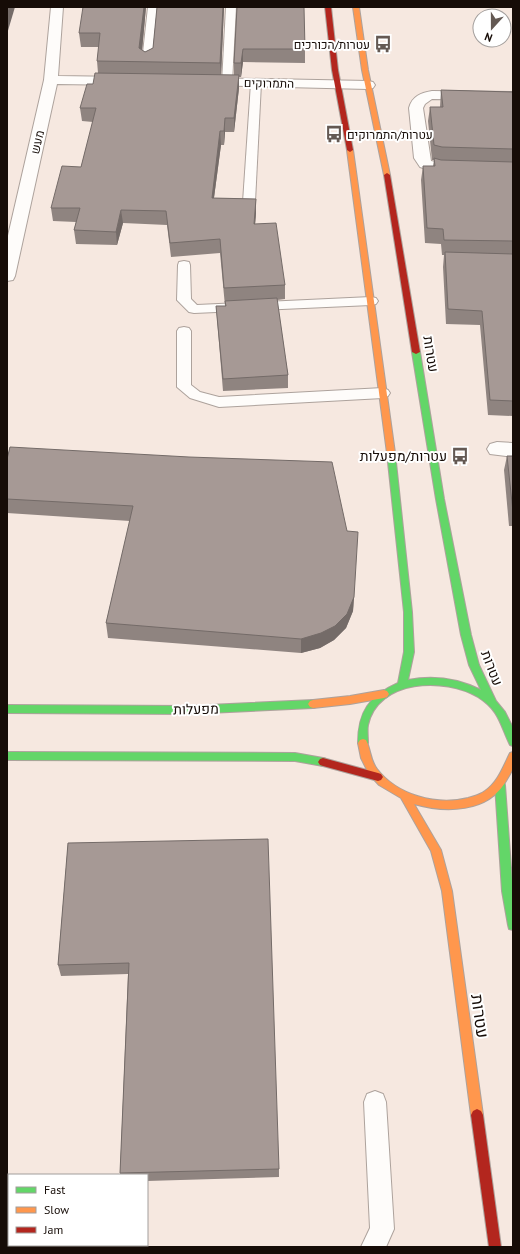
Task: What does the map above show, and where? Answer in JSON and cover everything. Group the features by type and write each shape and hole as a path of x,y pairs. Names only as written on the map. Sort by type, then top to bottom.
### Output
{"street":[{"name":"מעש","path":"7,276 51,80 57,7"},
{"path":"328,7 338,84 354,174 397,500 408,612 408,652 402,684"},
{"name":"עטרות","path":"356,7 368,84 387,173 440,499 464,627 474,665 491,702"},
{"path":"51,80 139,81"},
{"name":"התמרוקים","path":"195,82 368,84"},
{"path":"513,96 428,95 418,102 416,108 422,158 425,164 439,168 513,170"},
{"path":"510,763 485,796 467,804 453,806 425,804 405,798 390,789 378,778 366,760 361,742 363,724 370,707 384,694 402,684 420,680 439,680 470,688 491,702 510,722 512,735 507,891 513,925"},
{"name":"מפעלות","path":"7,709 196,710 276,707 359,700 384,694"},
{"path":"7,702 33,709"},
{"path":"7,756 295,757 328,763 378,778"},
{"name":"עטרות","path":"405,798 436,850 447,891 495,1247"}],"lane":[{"path":"147,62 153,7"},
{"path":"227,83 231,7"},
{"path":"249,202 256,83"},
{"path":"184,265 184,300 194,310 371,300"},
{"path":"184,331 184,387 195,395 219,402 383,393"},
{"path":"373,1247 382,1229 375,1102"}],"building":[{"path":"83,7 144,7 139,48 145,52 153,48 157,7 223,7 220,63 97,61 100,33 79,33"},
{"path":"237,7 304,7 305,49 243,49 241,63 234,63"},
{"path":"95,73 239,75 234,118 225,118 224,131 220,131 212,198 256,199 254,224 276,223 285,285 224,288 220,239 170,243 166,211 121,210 116,232 74,230 80,208 51,208 62,166 81,167 96,108 80,108 87,84 93,84"},
{"path":"441,90 513,92 513,149 442,147 434,145 430,107 443,107"},
{"path":"434,158 441,160 513,162 513,241 444,240 443,229 427,228 423,166 435,166"},
{"path":"445,252 513,254 513,401 490,400 482,311 448,309"},
{"path":"277,298 288,375 223,379 216,306 226,306 225,301"},
{"path":"10,447 189,457 332,462 347,531 358,532 354,597 347,614 335,626 321,633 301,639 106,623 133,506 7,499 7,459"},
{"path":"507,456 513,456 513,512"},
{"path":"268,839 279,1169 120,1173 129,963 58,965 68,843"}],"traffic: fast":[{"path":"416,352 440,499 466,635 474,665 491,701"},
{"path":"391,453 408,612 409,652 402,684"},
{"path":"363,743 363,724 373,705 387,692 404,684 424,681 445,682 464,686 482,695 496,707 502,715 513,742"},
{"path":"7,709 187,710 313,704"},
{"path":"7,756 295,757 323,762"},
{"path":"500,785 507,891 513,925"}],"traffic: slow":[{"path":"356,7 365,70 387,175"},
{"path":"350,150 391,453"},
{"path":"313,704 384,694"},
{"path":"363,743 366,758 373,771 383,782 395,791 410,798 440,805 460,804 481,799 488,795 501,780 513,756"},
{"path":"405,797 436,850 447,891 477,1115"}],"traffic: jam":[{"path":"328,7 335,70 350,150"},
{"path":"387,175 416,352"},
{"path":"323,762 378,777"},
{"path":"477,1115 495,1247"}],"place":[{"name":"עטרות/הכורכים","path":"383,44"},
{"name":"עטרות/התמרוקים","path":"334,134"},
{"name":"עטרות/מפעלות","path":"460,456"}]}
